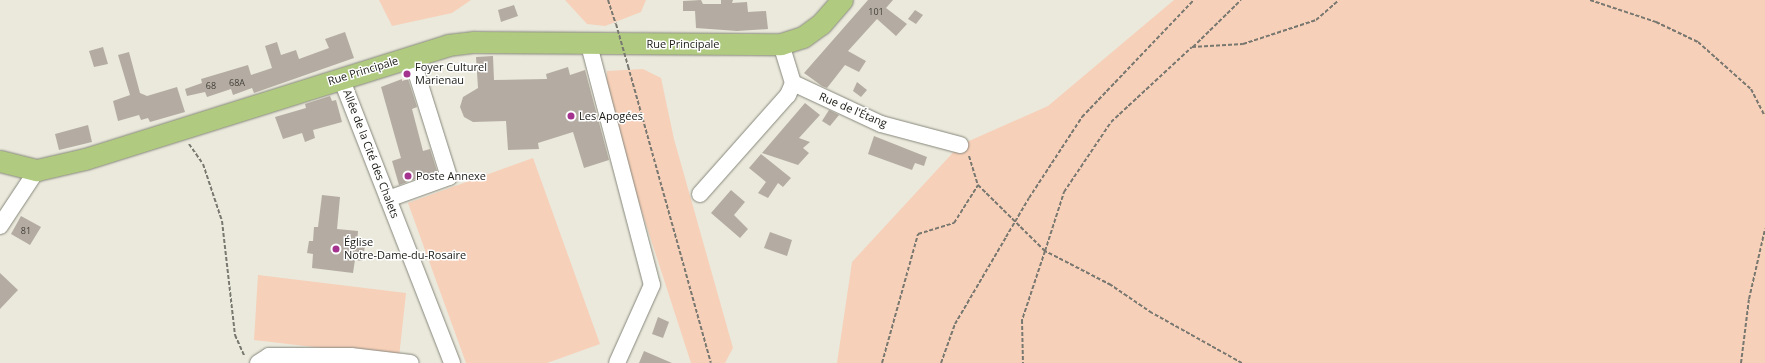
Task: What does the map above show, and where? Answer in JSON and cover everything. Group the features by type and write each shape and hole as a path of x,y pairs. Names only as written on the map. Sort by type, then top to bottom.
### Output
{"main road":[{"name":"Rue Principale","path":"0,161 36,170 85,159 448,45 474,42 589,45 781,44 803,37 821,24 842,0"}],"street":[{"path":"700,194 788,95 793,83 781,44"},
{"path":"589,45 652,285 617,363"},
{"path":"388,199 449,177 411,56"},
{"name":"Allée de la Cité des Chalets","path":"341,78 452,363"},
{"name":"Rue de l'Étang","path":"793,83 881,124 960,145"},
{"path":"0,226 36,170"},
{"path":"257,363 268,356 351,356 411,363"}],"path":[{"path":"608,0 628,66 711,363"},
{"path":"941,363 955,324 1029,198 1082,117 1194,0"},
{"path":"1023,363 1022,320 1046,251 1064,192 1110,122 1241,0"},
{"path":"1192,47 1243,44 1316,20 1339,0"},
{"path":"1590,0 1656,22 1698,42 1751,89 1765,116"},
{"path":"180,130 203,164 222,222 235,335 257,363"},
{"path":"960,145 967,149 978,185 1046,251 1111,285 1152,313 1242,363"},
{"path":"882,363 918,234 954,223 978,185"},
{"path":"1741,363 1749,299 1765,229"}],"shaded area":[{"path":"379,0 471,0 452,13 392,26"},
{"path":"565,0 646,0 641,12 605,26 587,24"},
{"path":"1174,0 1765,0 1765,363 837,363 852,262 960,145 1048,106"},
{"path":"643,69 661,78 674,139 733,348 725,363 691,363 606,101 607,71"},
{"path":"533,158 600,344 547,363 466,363 408,203"},
{"path":"258,275 406,293 399,357 254,340"}],"building":[{"path":"701,0 703,4 721,4 721,0 733,0 732,3 747,2 748,12 766,11 768,29 737,31 696,28 695,11 683,11 683,1"},
{"path":"868,0 893,0 886,8 907,24 896,36 877,19 848,51 866,61 859,72 845,65 827,88 822,86 804,73"},
{"path":"514,5 518,16 501,22 498,10"},
{"path":"915,10 923,15 916,24 908,19"},
{"path":"345,32 354,58 254,93 252,88 233,95 231,89 207,97 205,92 187,96 185,89 202,83 201,79 248,65 251,75 272,68 265,46 277,42 281,55 296,50 299,59 329,48 325,39"},
{"path":"103,47 108,64 94,67 89,51"},
{"path":"129,52 140,93 147,96 177,87 185,112 150,122 148,118 141,120 139,115 118,121 113,101 130,95 118,55"},
{"name":"Les Apogées","path":"493,56 494,80 547,79 546,74 568,67 570,75 585,70 609,160 584,168 573,132 538,143 539,149 508,150 506,121 473,122 464,117 460,107 463,97 478,88 476,57"},
{"path":"402,79 402,81 408,79 417,107 412,109 423,151 430,149 437,171 399,185 392,161 401,158 381,87"},
{"path":"857,82 867,90 861,97 853,91"},
{"path":"330,96 332,101 336,100 342,122 313,130 315,138 305,142 302,133 283,139 275,117 306,108 305,104"},
{"path":"805,103 820,115 799,138 810,142 803,148 809,153 798,165 762,153"},
{"path":"829,110 839,115 830,126 822,121"},
{"path":"88,125 92,142 59,150 55,134"},
{"path":"874,136 927,157 924,166 915,163 912,170 868,154"},
{"path":"761,154 791,178 783,187 778,183 768,198 758,193 766,182 749,168"},
{"path":"731,190 745,202 734,215 748,229 740,238 711,213"},
{"name":"Église Notre-Dame-du-Rosaire","path":"322,195 340,197 337,229 358,231 357,244 365,245 363,261 355,260 353,273 312,268 313,254 307,253 309,241 313,241 314,227 318,227"},
{"path":"21,216 41,227 30,245 11,234"},
{"path":"770,232 792,240 787,256 764,248"},
{"path":"0,273 18,290 0,309"},
{"path":"658,317 669,322 663,338 652,334"},
{"path":"644,351 672,363 639,363"}],"place":[{"name":"Foyer Culturel Marienau","path":"407,74"},
{"name":"Les Apogées","path":"571,116"},
{"name":"Poste Annexe","path":"408,176"},
{"name":"Église Notre-Dame-du-Rosaire","path":"336,249"}]}
